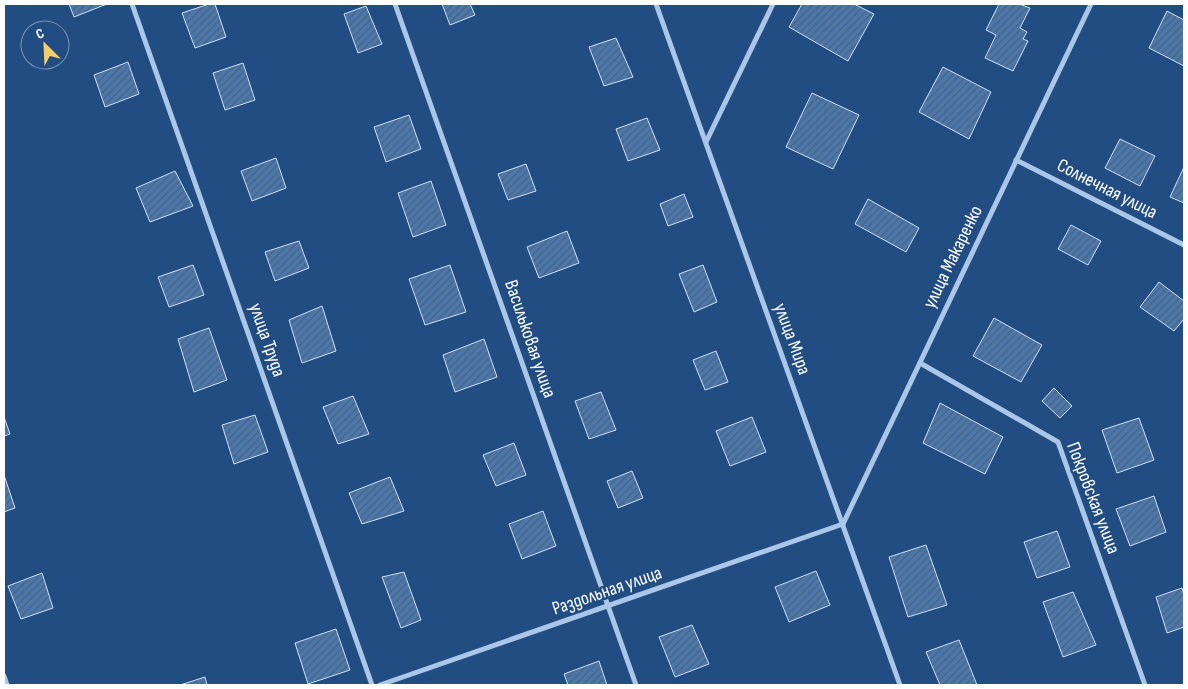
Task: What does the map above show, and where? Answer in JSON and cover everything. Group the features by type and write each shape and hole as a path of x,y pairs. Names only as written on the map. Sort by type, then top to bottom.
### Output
{"street":[{"name":"улица Труда","path":"132,4 372,685"},
{"name":"Васильковая улица","path":"395,4 636,685"},
{"name":"улица Мира","path":"656,4 900,685"},
{"path":"706,142 773,4"},
{"name":"улица Макаренко","path":"843,524 1091,4"},
{"name":"Солнечная улица","path":"1016,160 1184,245"},
{"name":"Покровская улица","path":"920,363 1058,442 1145,685"},
{"name":"Раздольная улица","path":"380,685 843,524"},
{"path":"4,676 7,685"}],"building":[{"path":"69,4 107,4 74,17"},
{"path":"209,4 215,4 226,37 195,48 182,13"},
{"path":"442,4 470,4 475,15 450,25"},
{"path":"802,4 854,4 874,14 848,61 789,27"},
{"path":"999,4 1019,4 1030,8 1020,28 1027,32 1023,39 1028,41 1013,71 985,58 996,35 986,30"},
{"path":"366,6 382,44 358,53 344,14"},
{"path":"1167,11 1184,20 1184,66 1149,48"},
{"path":"616,38 633,77 604,86 589,47"},
{"path":"128,62 139,94 105,107 94,75"},
{"path":"243,63 255,100 225,110 213,73"},
{"path":"943,67 991,92 969,139 919,112"},
{"path":"812,93 859,115 833,169 786,147"},
{"path":"409,115 421,149 386,162 374,127"},
{"path":"647,118 660,150 628,161 616,129"},
{"path":"1120,139 1155,156 1140,186 1105,168"},
{"path":"276,158 286,188 252,201 241,171"},
{"path":"526,164 536,191 508,200 498,174"},
{"path":"1184,167 1184,203 1170,197"},
{"path":"175,171 193,206 150,222 136,188"},
{"path":"431,181 446,225 413,237 398,193"},
{"path":"684,194 693,217 668,226 660,204"},
{"path":"868,199 919,228 906,252 855,224"},
{"path":"1071,225 1101,241 1088,265 1058,249"},
{"path":"567,231 579,263 539,278 527,247"},
{"path":"299,241 309,268 275,281 265,252"},
{"path":"193,265 204,295 169,307 158,277"},
{"path":"450,265 466,312 425,325 409,279"},
{"path":"703,265 717,302 694,312 679,274"},
{"path":"1159,282 1184,301 1184,319 1174,331 1140,307"},
{"path":"322,306 336,351 302,363 289,320"},
{"path":"994,318 1042,345 1021,382 973,356"},
{"path":"209,328 227,380 194,392 178,339"},
{"path":"484,339 497,377 455,392 443,355"},
{"path":"716,351 728,382 705,390 693,360"},
{"path":"1054,388 1072,406 1060,418 1042,401"},
{"path":"601,392 616,430 589,439 575,401"},
{"path":"353,396 369,434 338,444 323,407"},
{"path":"940,403 1003,437 985,474 923,443"},
{"path":"255,415 268,452 234,464 222,425"},
{"path":"4,417 10,434 4,436"},
{"path":"752,417 766,452 730,466 716,431"},
{"path":"1139,418 1154,460 1117,473 1102,430"},
{"path":"514,443 526,475 496,486 483,455"},
{"path":"632,471 643,498 618,508 607,481"},
{"path":"4,475 15,508 4,512"},
{"path":"390,477 404,511 362,524 349,493"},
{"path":"1154,496 1166,532 1130,546 1116,509"},
{"path":"543,511 556,546 522,559 509,524"},
{"path":"1057,531 1070,567 1037,578 1024,542"},
{"path":"926,545 947,605 908,617 889,557"},
{"path":"816,571 830,605 789,622 775,587"},
{"path":"404,572 421,620 401,628 382,577"},
{"path":"42,573 53,608 21,619 8,586"},
{"path":"1182,588 1184,595 1184,627 1167,633 1156,597"},
{"path":"1073,592 1096,645 1063,657 1043,602"},
{"path":"692,625 709,664 675,677 659,637"},
{"path":"336,629 350,670 308,684 295,643"},
{"path":"959,640 977,685 940,685 926,652"},
{"path":"599,661 607,685 568,685 564,674"},
{"path":"205,677 207,685 180,685"}]}
